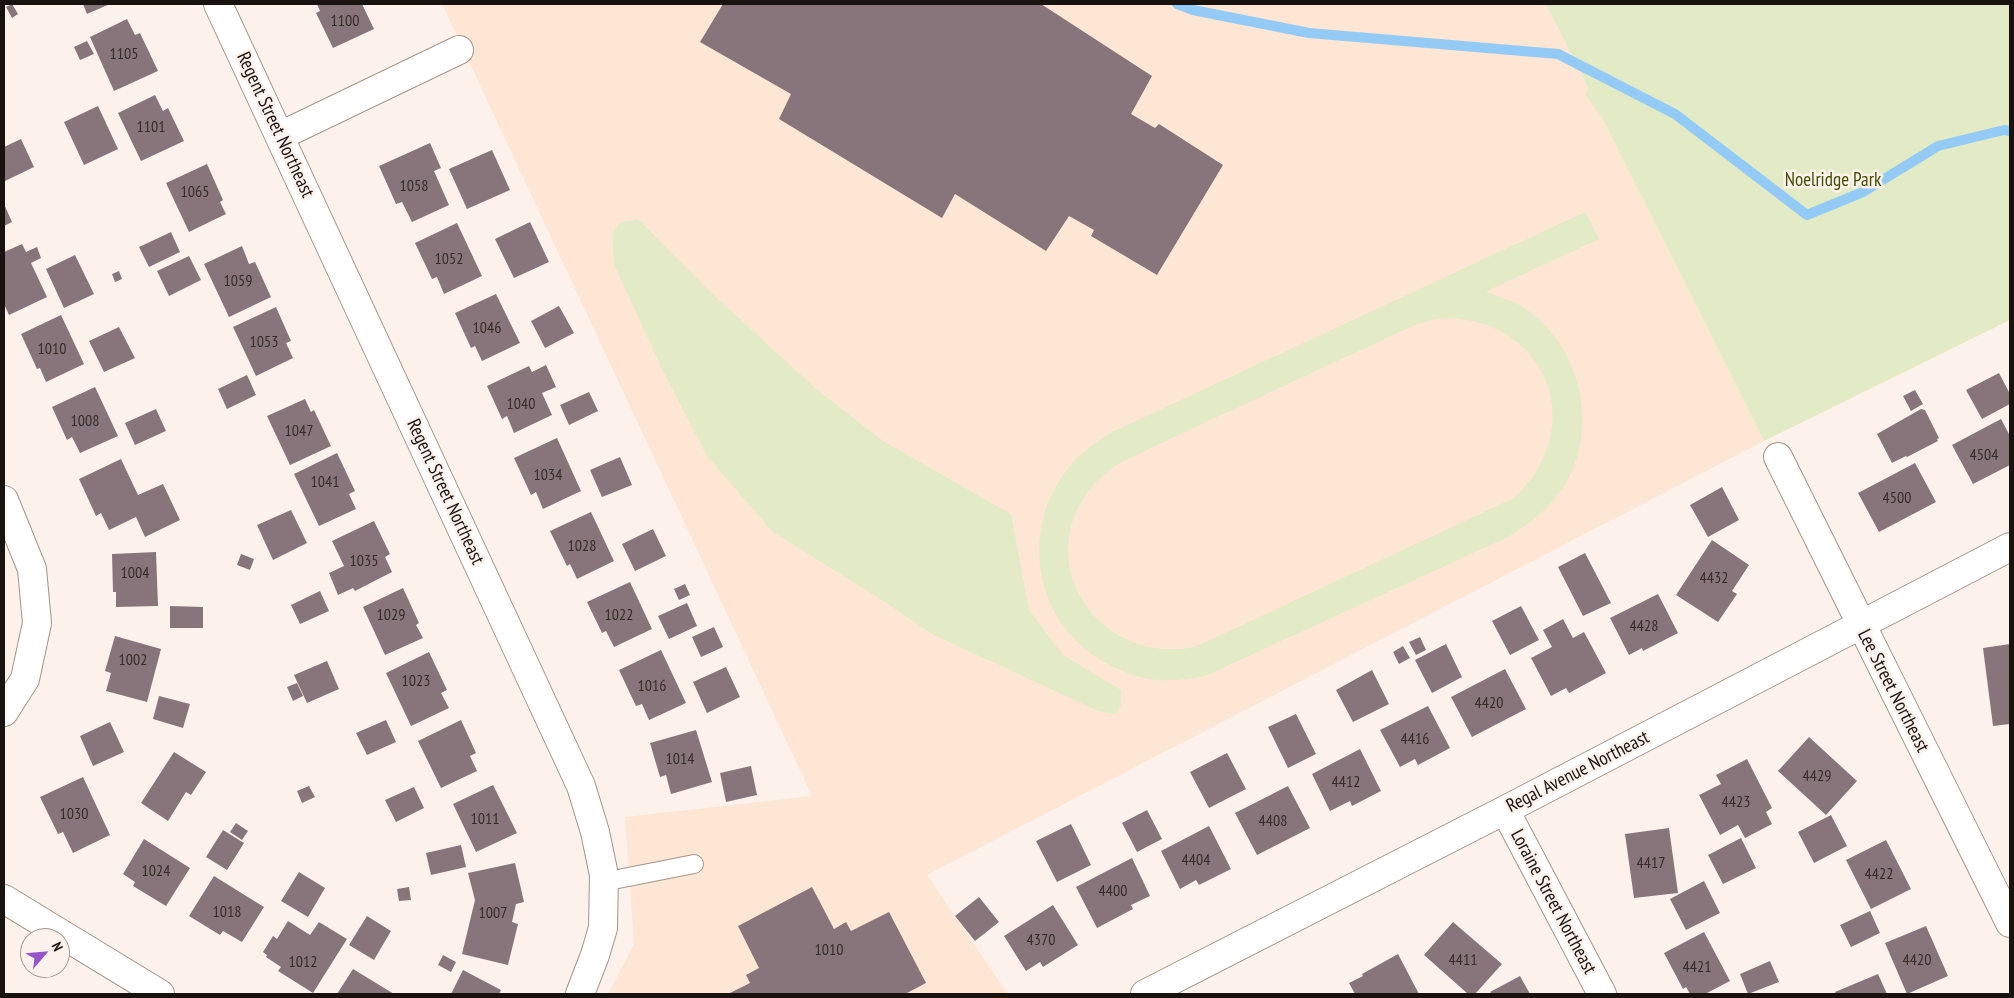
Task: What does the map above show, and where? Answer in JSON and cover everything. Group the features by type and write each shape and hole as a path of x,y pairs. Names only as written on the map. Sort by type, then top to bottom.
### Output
{"street":[{"name":"Regent Street Northeast","path":"218,4 581,786 595,832 604,875 603,928 580,994"},
{"path":"280,136 459,50"},
{"name":"Lee Street Northeast","path":"1778,457 1860,626 2010,923"},
{"path":"4,500 32,569 37,623 25,679 4,712"},
{"name":"Regal Avenue Northeast","path":"1145,994 1505,810 2010,547"},
{"name":"Loraine Street Northeast","path":"1505,810 1602,994"},
{"path":"4,899 160,994"}],"lane":[{"path":"603,882 694,864"}],"shaded area":[{"path":"442,4 1546,4 1764,441 927,875 1008,994 608,994 634,944 625,817 812,796"}],"green space":[{"name":"Noelridge Park","path":"1546,4 2010,4 2010,320 1764,441 1602,117 1586,95 1588,88"},
{"path":"1585,212 1599,239 1487,291 1516,303 1538,319 1556,339 1569,362 1578,387 1582,413 1581,439 1574,465 1562,489 1551,504 1531,522 1508,537 1205,676 1177,680 1151,679 1136,676 1113,667 1099,659 1076,641 1059,619 1047,594 1040,568 1040,541 1044,513 1055,488 1076,459 1110,433","holes":["1449,318 1484,324 1512,338 1533,359 1547,384 1553,412 1549,442 1537,471 1514,498 1195,647 1160,649 1129,640 1103,624 1083,602 1071,575 1068,545 1075,515 1093,485 1115,466 1410,327 1430,320"]},
{"path":"638,219 707,289 816,389 883,441 1011,514 1029,610 1063,655 1121,690 1121,705 1116,714 1098,711 932,634 885,602 773,532 707,456 662,369 614,264 612,235 620,222"}],"building":[{"path":"12,4 18,14 12,18 6,7"},
{"path":"83,4 110,4 87,14"},
{"path":"317,4 362,4 374,29 333,48 316,13 320,11"},
{"path":"723,4 1041,4 1152,76 1131,114 1155,128 1159,124 1223,165 1157,275 1091,236 1094,230 1069,216 1046,251 955,194 942,218 779,119 791,94 700,42"},
{"path":"127,19 135,35 140,33 158,71 114,91 90,37"},
{"path":"87,41 94,54 80,60 74,47"},
{"path":"155,95 163,111 168,108 184,141 141,161 118,113"},
{"path":"98,106 118,149 84,165 64,122"},
{"path":"21,139 34,167 5,181 4,147"},
{"path":"430,143 441,168 434,171 449,205 412,222 402,202 396,204 379,166"},
{"path":"492,150 510,190 467,209 449,169"},
{"path":"207,164 223,200 220,202 226,214 189,232 166,183"},
{"path":"4,204 12,222 4,226"},
{"path":"530,222 549,262 514,278 495,239"},
{"path":"457,223 482,276 444,294 437,277 432,279 415,243"},
{"path":"171,232 180,252 149,267 139,247"},
{"path":"22,244 26,252 37,247 41,258 31,263 47,297 9,315 4,304 4,252"},
{"path":"242,246 249,264 255,262 271,297 229,317 204,264"},
{"path":"75,255 94,294 64,308 46,269"},
{"path":"189,256 201,280 169,296 157,271"},
{"path":"119,271 122,279 115,282 112,274"},
{"path":"496,294 520,343 482,361 475,346 471,348 455,313"},
{"path":"559,306 574,333 545,348 531,321"},
{"path":"276,307 291,341 286,343 293,358 256,376 233,327"},
{"path":"61,315 84,364 46,382 40,368 37,369 21,334"},
{"path":"119,327 135,358 104,372 89,341"},
{"path":"546,365 556,387 542,393 552,415 514,433 507,416 502,419 487,386 529,366 532,372"},
{"path":"1999,373 2010,394 2010,404 1982,419 1966,390"},
{"path":"247,375 256,395 227,409 218,389"},
{"path":"95,387 118,436 80,453 72,437 67,440 52,407"},
{"path":"1915,390 1923,404 1911,411 1903,396"},
{"path":"589,392 598,411 569,425 560,405"},
{"path":"305,399 311,412 314,410 331,446 290,465 267,416"},
{"path":"156,409 166,431 135,445 125,423"},
{"path":"1921,409 1925,410 1939,438 1937,439 1938,441 1892,463 1877,434"},
{"path":"2001,419 2010,436 2010,465 1973,484 1952,445"},
{"path":"557,438 581,491 543,509 536,492 531,495 514,458"},
{"path":"337,453 355,491 349,494 356,509 319,526 294,474"},
{"path":"620,457 632,485 602,497 590,470"},
{"path":"121,459 138,495 163,484 180,520 145,537 136,517 109,530 101,513 96,516 79,479"},
{"path":"1915,463 1936,502 1879,532 1858,493"},
{"path":"1722,487 1739,520 1708,537 1690,505"},
{"path":"291,510 307,543 273,560 257,525"},
{"path":"591,512 614,561 577,579 570,564 567,566 550,531"},
{"path":"374,521 390,554 385,557 392,572 355,591 353,588 338,595 329,573 344,566 332,541"},
{"path":"653,529 666,556 635,571 622,544"},
{"path":"1712,540 1749,565 1732,591 1737,594 1718,622 1676,595"},
{"path":"156,552 158,606 116,607 116,592 113,592 112,554"},
{"path":"1585,553 1611,603 1583,616 1558,567"},
{"path":"241,554 254,559 250,570 237,565"},
{"path":"630,582 652,629 614,647 606,631 602,633 587,602"},
{"path":"685,584 690,595 679,600 674,589"},
{"path":"403,588 419,623 416,625 423,638 385,655 363,607"},
{"path":"320,591 329,611 300,624 291,605"},
{"path":"1658,594 1678,633 1643,651 1642,648 1629,655 1610,618"},
{"path":"687,603 697,626 669,639 658,616"},
{"path":"170,606 203,607 203,628 170,628"},
{"path":"1521,606 1539,640 1510,655 1492,621"},
{"path":"1563,619 1573,638 1584,632 1606,673 1569,693 1566,688 1551,696 1531,658 1552,647 1543,630"},
{"path":"714,627 723,647 701,657 692,637"},
{"path":"115,636 161,649 147,702 106,691 111,673 105,671"},
{"path":"1420,637 1426,650 1416,655 1409,642"},
{"path":"1446,644 1462,677 1432,693 1415,660"},
{"path":"2010,644 2010,724 1993,726 1983,648"},
{"path":"1403,646 1410,658 1399,664 1393,652"},
{"path":"661,650 686,703 649,720 642,704 636,706 619,670"},
{"path":"429,652 447,690 441,693 449,708 411,726 386,673"},
{"path":"327,661 339,689 307,703 294,675"},
{"path":"726,667 740,697 707,713 693,682"},
{"path":"1505,669 1526,709 1472,737 1451,697"},
{"path":"1372,670 1389,704 1353,722 1336,690"},
{"path":"297,683 303,696 293,701 287,687"},
{"path":"159,696 190,704 183,728 153,719"},
{"path":"1428,706 1450,748 1418,765 1415,759 1400,767 1380,730"},
{"path":"1296,714 1316,754 1288,768 1268,727"},
{"path":"386,720 396,742 367,755 356,733"},
{"path":"461,720 476,753 470,756 477,771 441,788 418,741"},
{"path":"110,722 124,752 93,766 80,736"},
{"path":"696,730 712,782 671,794 666,775 660,777 650,743"},
{"path":"1809,737 1857,781 1826,815 1778,771"},
{"path":"1360,749 1381,791 1352,806 1350,801 1330,811 1312,774"},
{"path":"174,752 206,772 191,795 186,792 168,821 141,803"},
{"path":"1227,753 1246,789 1209,808 1190,772"},
{"path":"1747,759 1772,808 1766,812 1772,824 1745,838 1738,825 1720,835 1699,795 1721,784 1716,775"},
{"path":"751,766 757,795 726,802 720,773"},
{"path":"83,777 110,835 73,853 63,832 58,834 40,797"},
{"path":"493,785 517,833 476,852 453,804"},
{"path":"309,786 315,797 302,803 297,791"},
{"path":"1288,786 1310,828 1257,855 1235,813"},
{"path":"414,787 424,808 396,822 385,800"},
{"path":"1147,810 1162,839 1137,852 1122,823"},
{"path":"1831,815 1847,846 1814,863 1798,832"},
{"path":"236,823 248,831 242,840 230,832"},
{"path":"1071,824 1091,865 1057,882 1036,841"},
{"path":"1209,826 1231,869 1199,885 1196,880 1180,889 1161,851"},
{"path":"1669,828 1678,893 1634,898 1625,834"},
{"path":"223,830 244,843 227,870 206,857"},
{"path":"1741,838 1756,868 1723,884 1708,855"},
{"path":"144,839 190,868 166,906 133,886 135,882 123,874"},
{"path":"1886,840 1911,889 1871,909 1846,860"},
{"path":"461,845 466,867 431,875 426,853"},
{"path":"1132,858 1150,896 1131,905 1133,909 1097,928 1076,887"},
{"path":"515,863 524,902 516,904 512,922 518,924 508,965 462,954 475,900 468,873"},
{"path":"299,872 325,888 308,917 281,901"},
{"path":"214,876 264,907 242,942 223,931 220,935 189,916"},
{"path":"1704,881 1720,913 1686,930 1670,899"},
{"path":"409,887 411,900 399,901 397,889"},
{"path":"812,887 834,929 846,922 851,931 889,912 926,983 905,994 728,994 750,983 746,975 759,968 738,926"},
{"path":"979,897 999,922 975,941 955,916"},
{"path":"1053,905 1078,945 1043,967 1040,962 1026,971 1004,936"},
{"path":"1870,911 1880,933 1851,947 1840,925"},
{"path":"367,916 391,931 374,960 349,945"},
{"path":"288,921 310,935 319,922 347,939 313,993 278,971 281,967 266,957 267,955 263,952 273,936 277,939"},
{"path":"1453,922 1502,964 1475,994 1468,994 1424,955"},
{"path":"1926,926 1948,976 1907,994 1885,943"},
{"path":"1704,932 1730,981 1705,994 1690,994 1686,987 1683,989 1664,953"},
{"path":"1398,954 1419,994 1355,994 1349,983"},
{"path":"443,955 456,962 451,972 438,965"},
{"path":"1770,961 1779,982 1748,994 1740,974"},
{"path":"353,969 394,994 337,994"},
{"path":"463,970 501,990 499,994 451,994"},
{"path":"1878,974 1887,994 1836,994 1835,992"},
{"path":"1520,976 1530,994 1492,994 1490,992"}],"waterway":[{"path":"1177,4 1193,10 1309,33 1558,54 1675,114 1807,215 1863,192 1938,146 2004,130 2010,131"}]}
